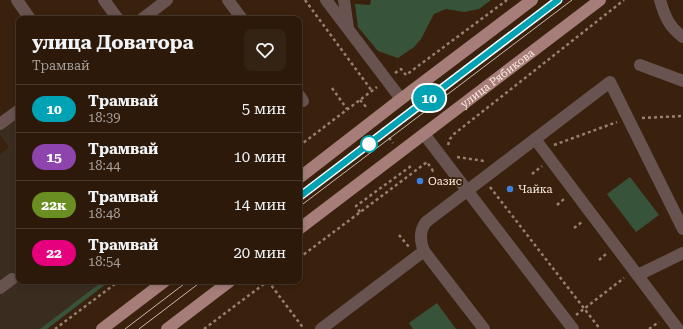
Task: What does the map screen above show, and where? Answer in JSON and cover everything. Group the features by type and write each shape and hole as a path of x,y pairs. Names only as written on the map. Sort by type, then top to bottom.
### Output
{"main road":[{"path":"302,176 532,0"},
{"name":"улица Рябикова","path":"302,227 600,0"},
{"path":"102,329 161,284"},
{"path":"167,329 226,284"}],"street":[{"path":"17,0 28,16"},
{"path":"104,0 116,16"},
{"path":"146,16 167,0"},
{"path":"228,0 240,16"},
{"path":"326,0 401,99"},
{"path":"344,0 348,29"},
{"path":"660,0 666,20 674,30 683,37"},
{"path":"640,65 683,81"},
{"path":"484,329 424,251 420,239 423,225 483,178 538,144 610,82 683,229"},
{"path":"0,124 16,112"},
{"path":"424,134 570,325"},
{"path":"538,144 678,329"},
{"path":"321,329 424,251"},
{"path":"636,273 683,253"},
{"path":"0,288 12,279"}],"path":[{"path":"302,144 372,91 305,0"},
{"path":"406,75 507,0"},
{"path":"447,149 450,139 454,134 624,0"},
{"path":"332,88 347,109"},
{"path":"360,100 367,108"},
{"path":"538,144 628,118 683,116"},
{"path":"381,127 394,145"},
{"path":"407,162 414,171"},
{"path":"302,256 427,162"},
{"path":"360,212 356,206 411,166"},
{"path":"483,178 600,329"},
{"path":"570,325 584,308 636,273"},
{"path":"55,329 115,284"},
{"path":"204,329 264,284"},
{"path":"270,284 304,329"}],"shaded area":[{"path":"16,118 16,284 101,284 41,329 0,329 0,154 9,147 0,135 0,130"}],"green space":[{"path":"371,0 491,0 479,9 464,12 446,9 434,14 421,39 414,47 398,58 378,51 358,27 355,4 370,5"},
{"path":"630,177 659,215 636,232 607,194"},
{"path":"99,284 106,284 47,329 40,329"},
{"path":"437,303 456,329 413,329 409,323"}],"tram line":[{"name":"10","path":"302,195 558,0"},
{"path":"302,195 559,0"},
{"path":"302,205 572,0"},
{"path":"125,329 184,284"},
{"path":"139,329 198,284"}],"place":[{"name":"Оазис","path":"420,181"},
{"name":"Чайка","path":"510,189"}]}
